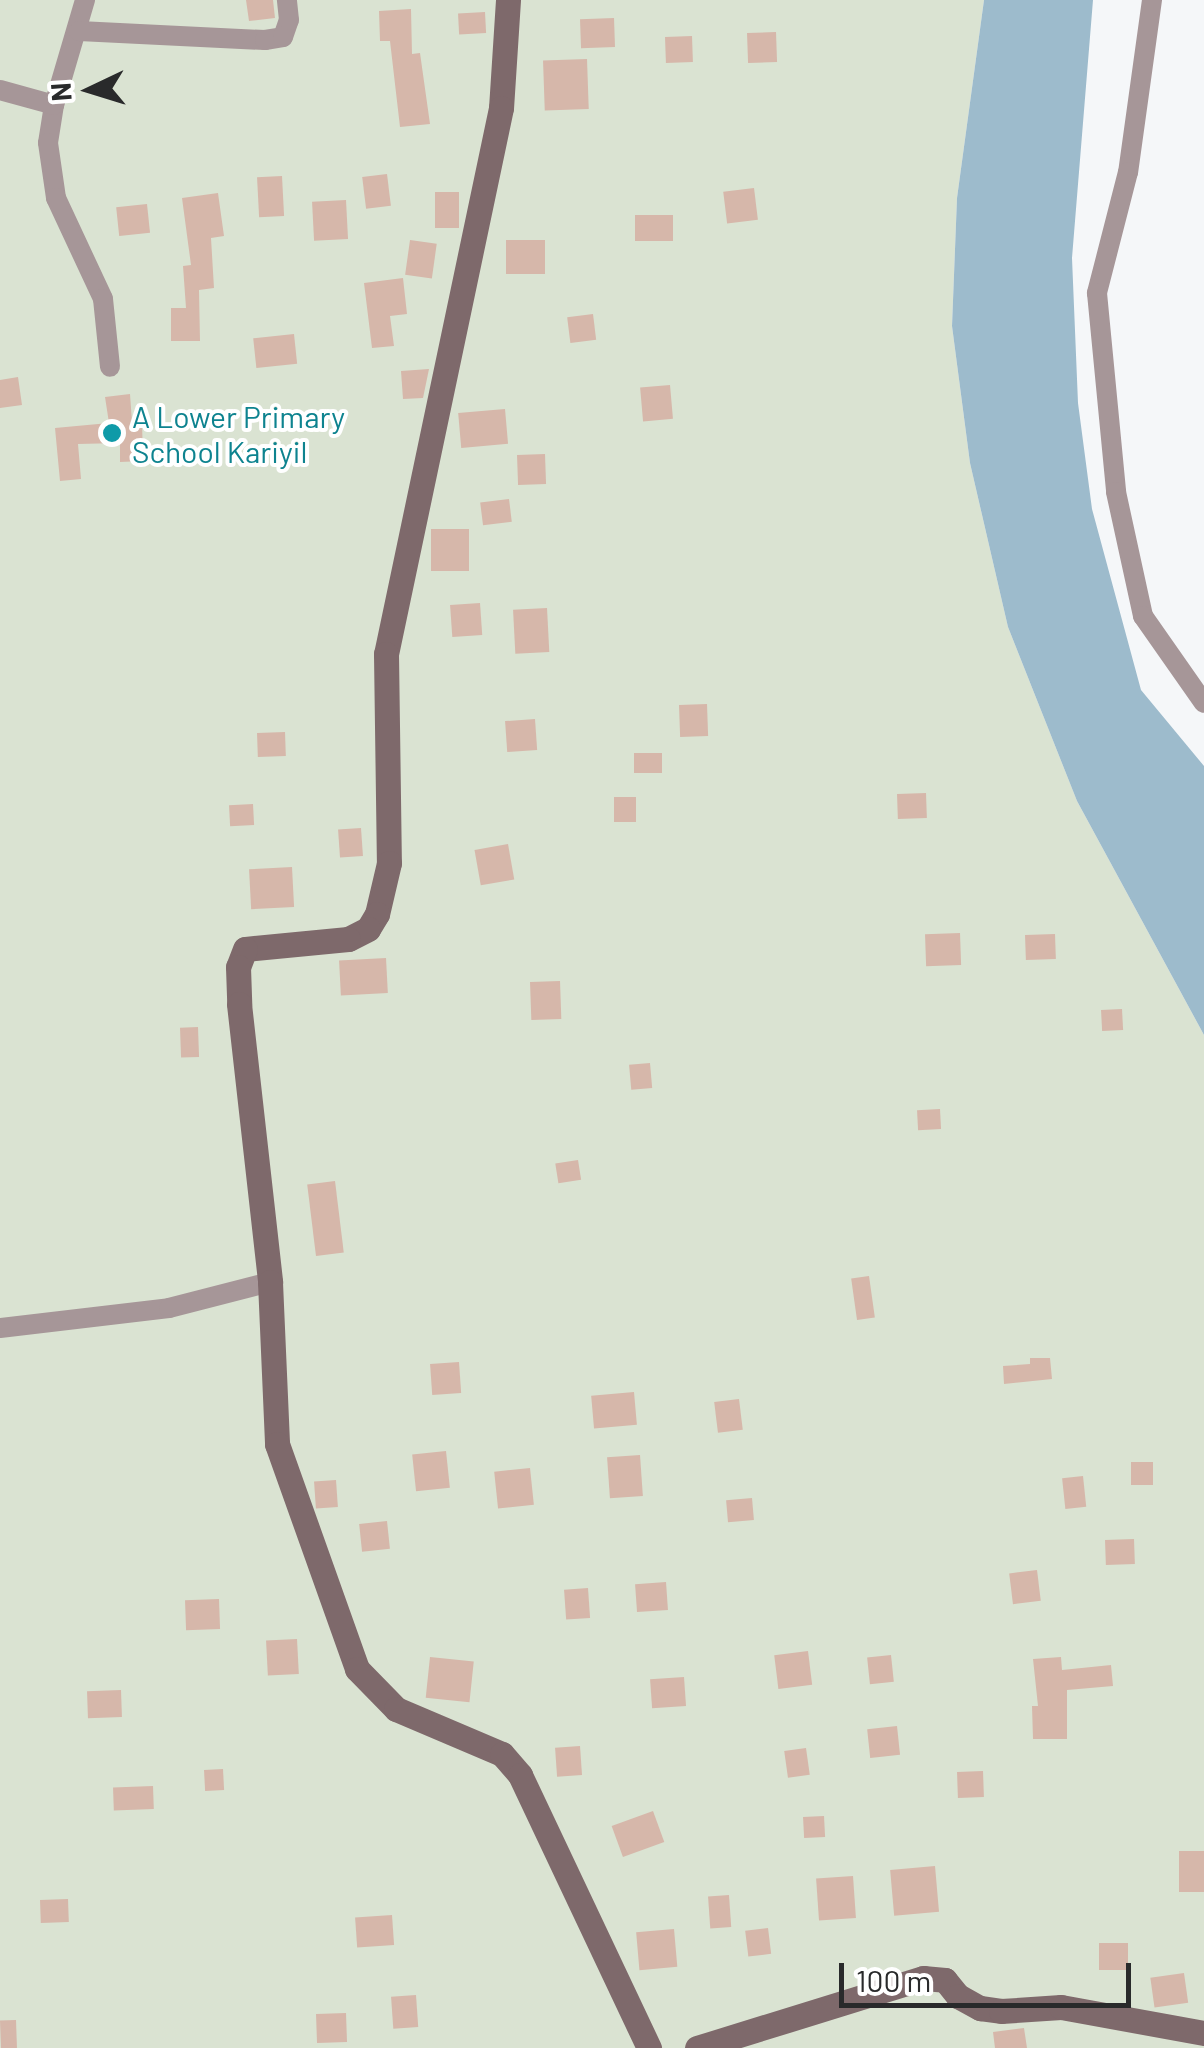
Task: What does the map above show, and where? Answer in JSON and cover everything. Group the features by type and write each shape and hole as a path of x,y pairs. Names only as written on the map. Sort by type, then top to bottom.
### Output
{"street":[{"path":"84,0 54,105 48,143 56,198 103,300 110,367"},
{"path":"78,31 265,40 284,37 290,20 287,0"},
{"path":"508,0 500,108 386,654 389,863 376,914 368,929 348,939 245,950 238,968 270,1282 277,1444 357,1669 396,1709 502,1754 520,1775 648,2048"},
{"path":"1152,0 1128,172 1097,293 1116,492 1143,616 1204,703"},
{"path":"0,90 54,105"},
{"path":"0,1328 169,1308 270,1282"},
{"path":"697,2048 923,1978 945,1980 958,1996 980,2008 1001,2011 1061,2007 1204,2033"}],"green space":[{"path":"0,0 984,0 957,198 952,326 970,463 1008,627 1077,801 1204,1035 1204,2048 0,2048"}],"water":[{"path":"984,0 1093,0 1072,258 1078,403 1092,509 1141,690 1204,766 1204,1035 1077,801 1008,627 970,463 952,326 957,198"}],"building":[{"path":"246,0 273,0 275,18 249,21"},
{"path":"411,9 412,54 420,53 430,124 400,127 390,41 380,41 379,11"},
{"path":"485,12 486,33 459,34 458,13"},
{"path":"614,18 615,47 581,48 580,19"},
{"path":"776,32 777,62 748,63 747,33"},
{"path":"692,36 693,62 666,63 665,37"},
{"path":"587,59 589,109 545,111 543,61"},
{"path":"387,174 391,206 366,209 362,177"},
{"path":"282,176 284,216 259,217 257,177"},
{"path":"754,188 758,220 727,224 723,192"},
{"path":"435,192 459,192 459,228 435,228"},
{"path":"218,193 224,236 211,238 214,288 199,290 200,341 171,341 171,308 186,308 183,266 191,265 182,198"},
{"path":"346,200 348,239 314,241 312,202"},
{"path":"147,204 150,233 119,236 116,207"},
{"path":"635,215 673,215 673,241 635,241"},
{"path":"410,240 437,244 432,278 405,275"},
{"path":"506,240 545,240 545,274 506,274"},
{"path":"403,278 407,314 390,316 394,346 372,348 364,283"},
{"path":"593,314 596,340 570,343 567,317"},
{"path":"294,334 297,364 256,368 253,338"},
{"path":"429,369 423,398 403,399 401,371"},
{"path":"18,377 22,405 0,408 0,380"},
{"path":"670,385 673,419 643,421 640,388"},
{"path":"130,394 132,422 142,421 143,461 120,462 120,443 78,444 81,479 60,481 55,428 109,423 105,397"},
{"path":"505,409 508,444 461,448 458,413"},
{"path":"545,454 546,484 518,485 517,455"},
{"path":"509,499 512,522 483,525 480,503"},
{"path":"431,529 469,529 469,571 431,571"},
{"path":"480,603 482,635 452,637 450,605"},
{"path":"547,608 549,652 515,654 513,610"},
{"path":"707,704 708,736 680,737 679,705"},
{"path":"535,719 537,750 507,752 505,721"},
{"path":"285,732 286,756 258,757 257,733"},
{"path":"634,753 662,753 662,773 634,773"},
{"path":"926,793 927,818 898,819 897,794"},
{"path":"614,797 636,797 636,822 614,822"},
{"path":"253,804 254,825 230,826 229,805"},
{"path":"361,828 363,856 340,858 338,830"},
{"path":"508,844 514,879 481,885 475,850"},
{"path":"292,867 294,907 251,909 249,869"},
{"path":"960,933 961,965 926,966 925,934"},
{"path":"1055,934 1056,959 1026,960 1025,935"},
{"path":"386,958 388,993 341,995 339,960"},
{"path":"560,981 561,1019 531,1020 530,982"},
{"path":"1122,1009 1123,1030 1102,1031 1101,1010"},
{"path":"198,1027 199,1057 181,1058 180,1028"},
{"path":"650,1063 652,1088 631,1090 629,1065"},
{"path":"940,1109 941,1129 918,1130 917,1110"},
{"path":"578,1160 581,1180 558,1183 555,1164"},
{"path":"335,1181 344,1252 316,1256 307,1184"},
{"path":"869,1276 875,1318 857,1320 851,1279"},
{"path":"1030,1358 1050,1358 1052,1379 1004,1384 1003,1366 1030,1364"},
{"path":"459,1362 461,1393 432,1395 430,1364"},
{"path":"634,1392 637,1425 594,1429 591,1396"},
{"path":"739,1399 743,1430 718,1433 714,1402"},
{"path":"446,1451 450,1488 416,1491 412,1455"},
{"path":"640,1455 643,1496 610,1498 607,1457"},
{"path":"1131,1462 1153,1462 1153,1485 1131,1485"},
{"path":"530,1468 534,1505 498,1509 494,1472"},
{"path":"1083,1476 1086,1507 1065,1509 1062,1478"},
{"path":"336,1480 338,1507 316,1508 314,1482"},
{"path":"752,1498 754,1520 728,1522 726,1500"},
{"path":"387,1521 390,1549 362,1552 359,1524"},
{"path":"1134,1539 1135,1564 1106,1565 1105,1540"},
{"path":"1037,1570 1041,1601 1013,1604 1009,1573"},
{"path":"666,1582 668,1610 637,1612 635,1584"},
{"path":"588,1588 590,1618 566,1620 564,1590"},
{"path":"219,1599 220,1629 186,1630 185,1600"},
{"path":"297,1639 299,1674 268,1676 266,1641"},
{"path":"808,1651 812,1685 778,1689 774,1655"},
{"path":"891,1655 894,1682 870,1684 867,1658"},
{"path":"430,1657 474,1662 469,1702 426,1698"},
{"path":"1061,1657 1062,1670 1111,1665 1113,1686 1067,1690 1067,1739 1033,1739 1032,1706 1038,1706 1033,1659"},
{"path":"684,1677 686,1706 652,1708 650,1679"},
{"path":"121,1690 122,1717 88,1718 87,1691"},
{"path":"897,1726 900,1755 870,1758 867,1729"},
{"path":"580,1746 582,1775 557,1777 555,1748"},
{"path":"806,1748 810,1775 788,1778 784,1751"},
{"path":"223,1769 224,1790 205,1791 204,1770"},
{"path":"983,1771 984,1797 958,1798 957,1772"},
{"path":"153,1786 154,1809 114,1810 113,1787"},
{"path":"653,1811 664,1842 623,1857 612,1826"},
{"path":"824,1816 825,1837 804,1838 803,1817"},
{"path":"1179,1851 1204,1851 1204,1892 1179,1892"},
{"path":"935,1866 939,1912 894,1916 890,1870"},
{"path":"853,1876 856,1918 819,1920 816,1879"},
{"path":"729,1895 731,1927 710,1928 708,1896"},
{"path":"68,1899 69,1922 41,1923 40,1900"},
{"path":"392,1915 394,1945 357,1948 355,1918"},
{"path":"768,1928 771,1954 748,1957 745,1931"},
{"path":"674,1929 677,1967 639,1970 636,1932"},
{"path":"1099,1943 1128,1943 1128,1970 1099,1970"},
{"path":"1184,1973 1188,2003 1155,2007 1150,1978"},
{"path":"416,1995 418,2027 393,2029 391,1997"},
{"path":"346,2013 347,2042 317,2043 316,2014"},
{"path":"16,2020 17,2048 1,2048 0,2021"},
{"path":"1024,2028 1027,2048 995,2048 993,2032"}],"place":[{"name":"A Lower Primary School Kariyil","path":"112,433"}]}
